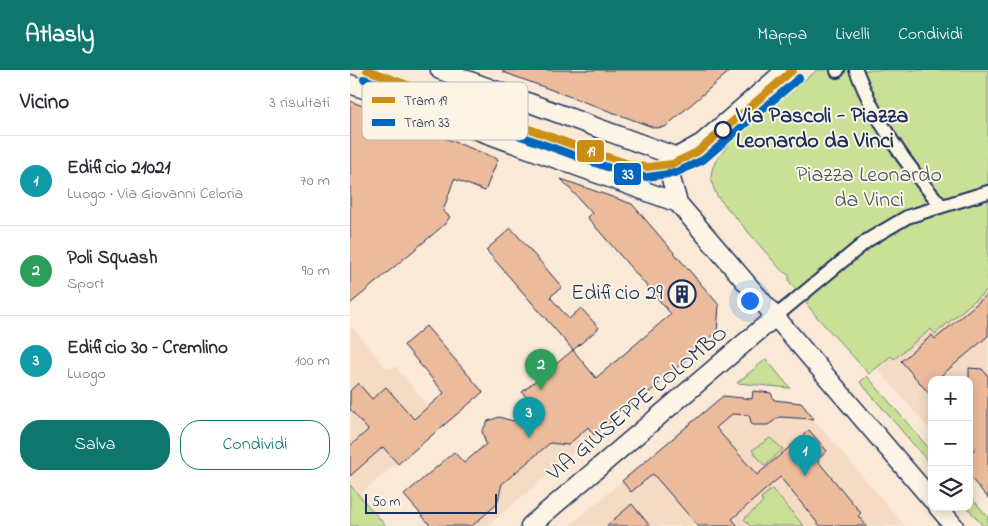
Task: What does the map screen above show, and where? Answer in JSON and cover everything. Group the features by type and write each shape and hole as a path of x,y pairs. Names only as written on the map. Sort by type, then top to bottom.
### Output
{"street":[{"path":"440,70 473,82"},
{"path":"786,70 702,143 677,157 672,164 670,175 678,203 928,495"},
{"path":"856,70 884,130 916,178 941,206"},
{"path":"350,84 362,88"},
{"path":"528,102 677,157"},
{"path":"504,140 678,203"},
{"path":"902,181 916,178"},
{"path":"776,316 868,240 907,217 988,192"},
{"name":"VIA GIUSEPPE COLOMBO","path":"530,526 776,316"},
{"path":"941,511 954,526"}],"shaded area":[{"path":"988,273 988,498 973,481 973,376 928,376 928,427 877,368"},
{"path":"353,328 387,369 396,367 443,424 360,494 350,485 350,330"},
{"path":"573,350 624,411 487,526 431,526 404,495 454,452 464,463 485,444 482,431 488,421 499,417 512,422 532,404 522,392"},
{"path":"723,396 800,403 905,526 569,526"}],"green space":[{"name":"Piazza Leonardo da Vinci","path":"817,70 988,70 988,289 935,334 931,329 894,359 891,356 869,374 816,316 789,281 789,275 782,271 717,196 712,182 711,174 713,167 719,156 730,144 760,116"},
{"path":"766,359 790,388 737,383"},
{"path":"867,376 928,447 928,461 860,382"},
{"path":"770,438 783,449 765,466 752,450"},
{"path":"350,485 386,526 350,526"},
{"path":"772,489 804,526 750,526 744,519 763,502 761,498"},
{"path":"973,500 988,517 988,526 983,526 970,511 973,511"}],"building":[{"path":"503,70 731,70 665,127 655,128 503,72"},
{"path":"350,101 362,106 362,140 450,140 498,159 485,191 454,179 443,211 450,217 444,225 350,304"},
{"path":"561,179 632,204 719,305 717,332 644,397 642,395 594,435 588,427 568,445 550,443 502,484 497,504 472,526 431,526 404,495 454,452 464,463 486,444 482,431 488,421 499,417 513,421 532,404 522,392 573,350 596,378 671,314 587,217 592,213"},
{"path":"511,228 562,287 550,297 569,319 581,308 599,328 573,350 486,250"},
{"path":"988,294 988,336 941,376 928,376 928,392 901,361 932,335 935,339"},
{"path":"426,326 483,392 398,464 383,447 350,476 350,446 368,430 350,409 350,391 358,383 372,399 386,387 414,419 444,393 404,345"},
{"path":"969,368 982,369 988,376 988,498 973,481 973,451 975,449 973,446 973,376 969,376"},
{"path":"753,391 771,393 774,400 801,403 814,419 779,417 768,425 752,425 749,415 732,414 716,428 757,475 809,430 827,451 817,460 861,513 858,516 867,526 820,526 780,477 732,519 738,526 698,526 653,474 631,492 622,481 723,396 752,399"},
{"path":"632,504 650,526 606,526"}],"tram line":[{"name":"19","path":"367,70 400,82"},
{"name":"19","path":"528,129 632,165 647,167 672,164 697,152 793,70"},
{"name":"33","path":"528,139 630,175 647,177 675,173 703,160 799,78"},
{"name":"33","path":"364,79 372,82"}],"place":[{"name":"Via Pascoli - Piazza Leonardo da Vinci","path":"723,130"},
{"name":"Edificio 29","path":"682,294"},
{"name":"Poli Squash","path":"541,390"},
{"name":"Edificio 30 – Cremlino","path":"529,438"},
{"name":"Edificio 21021","path":"805,476"}]}
